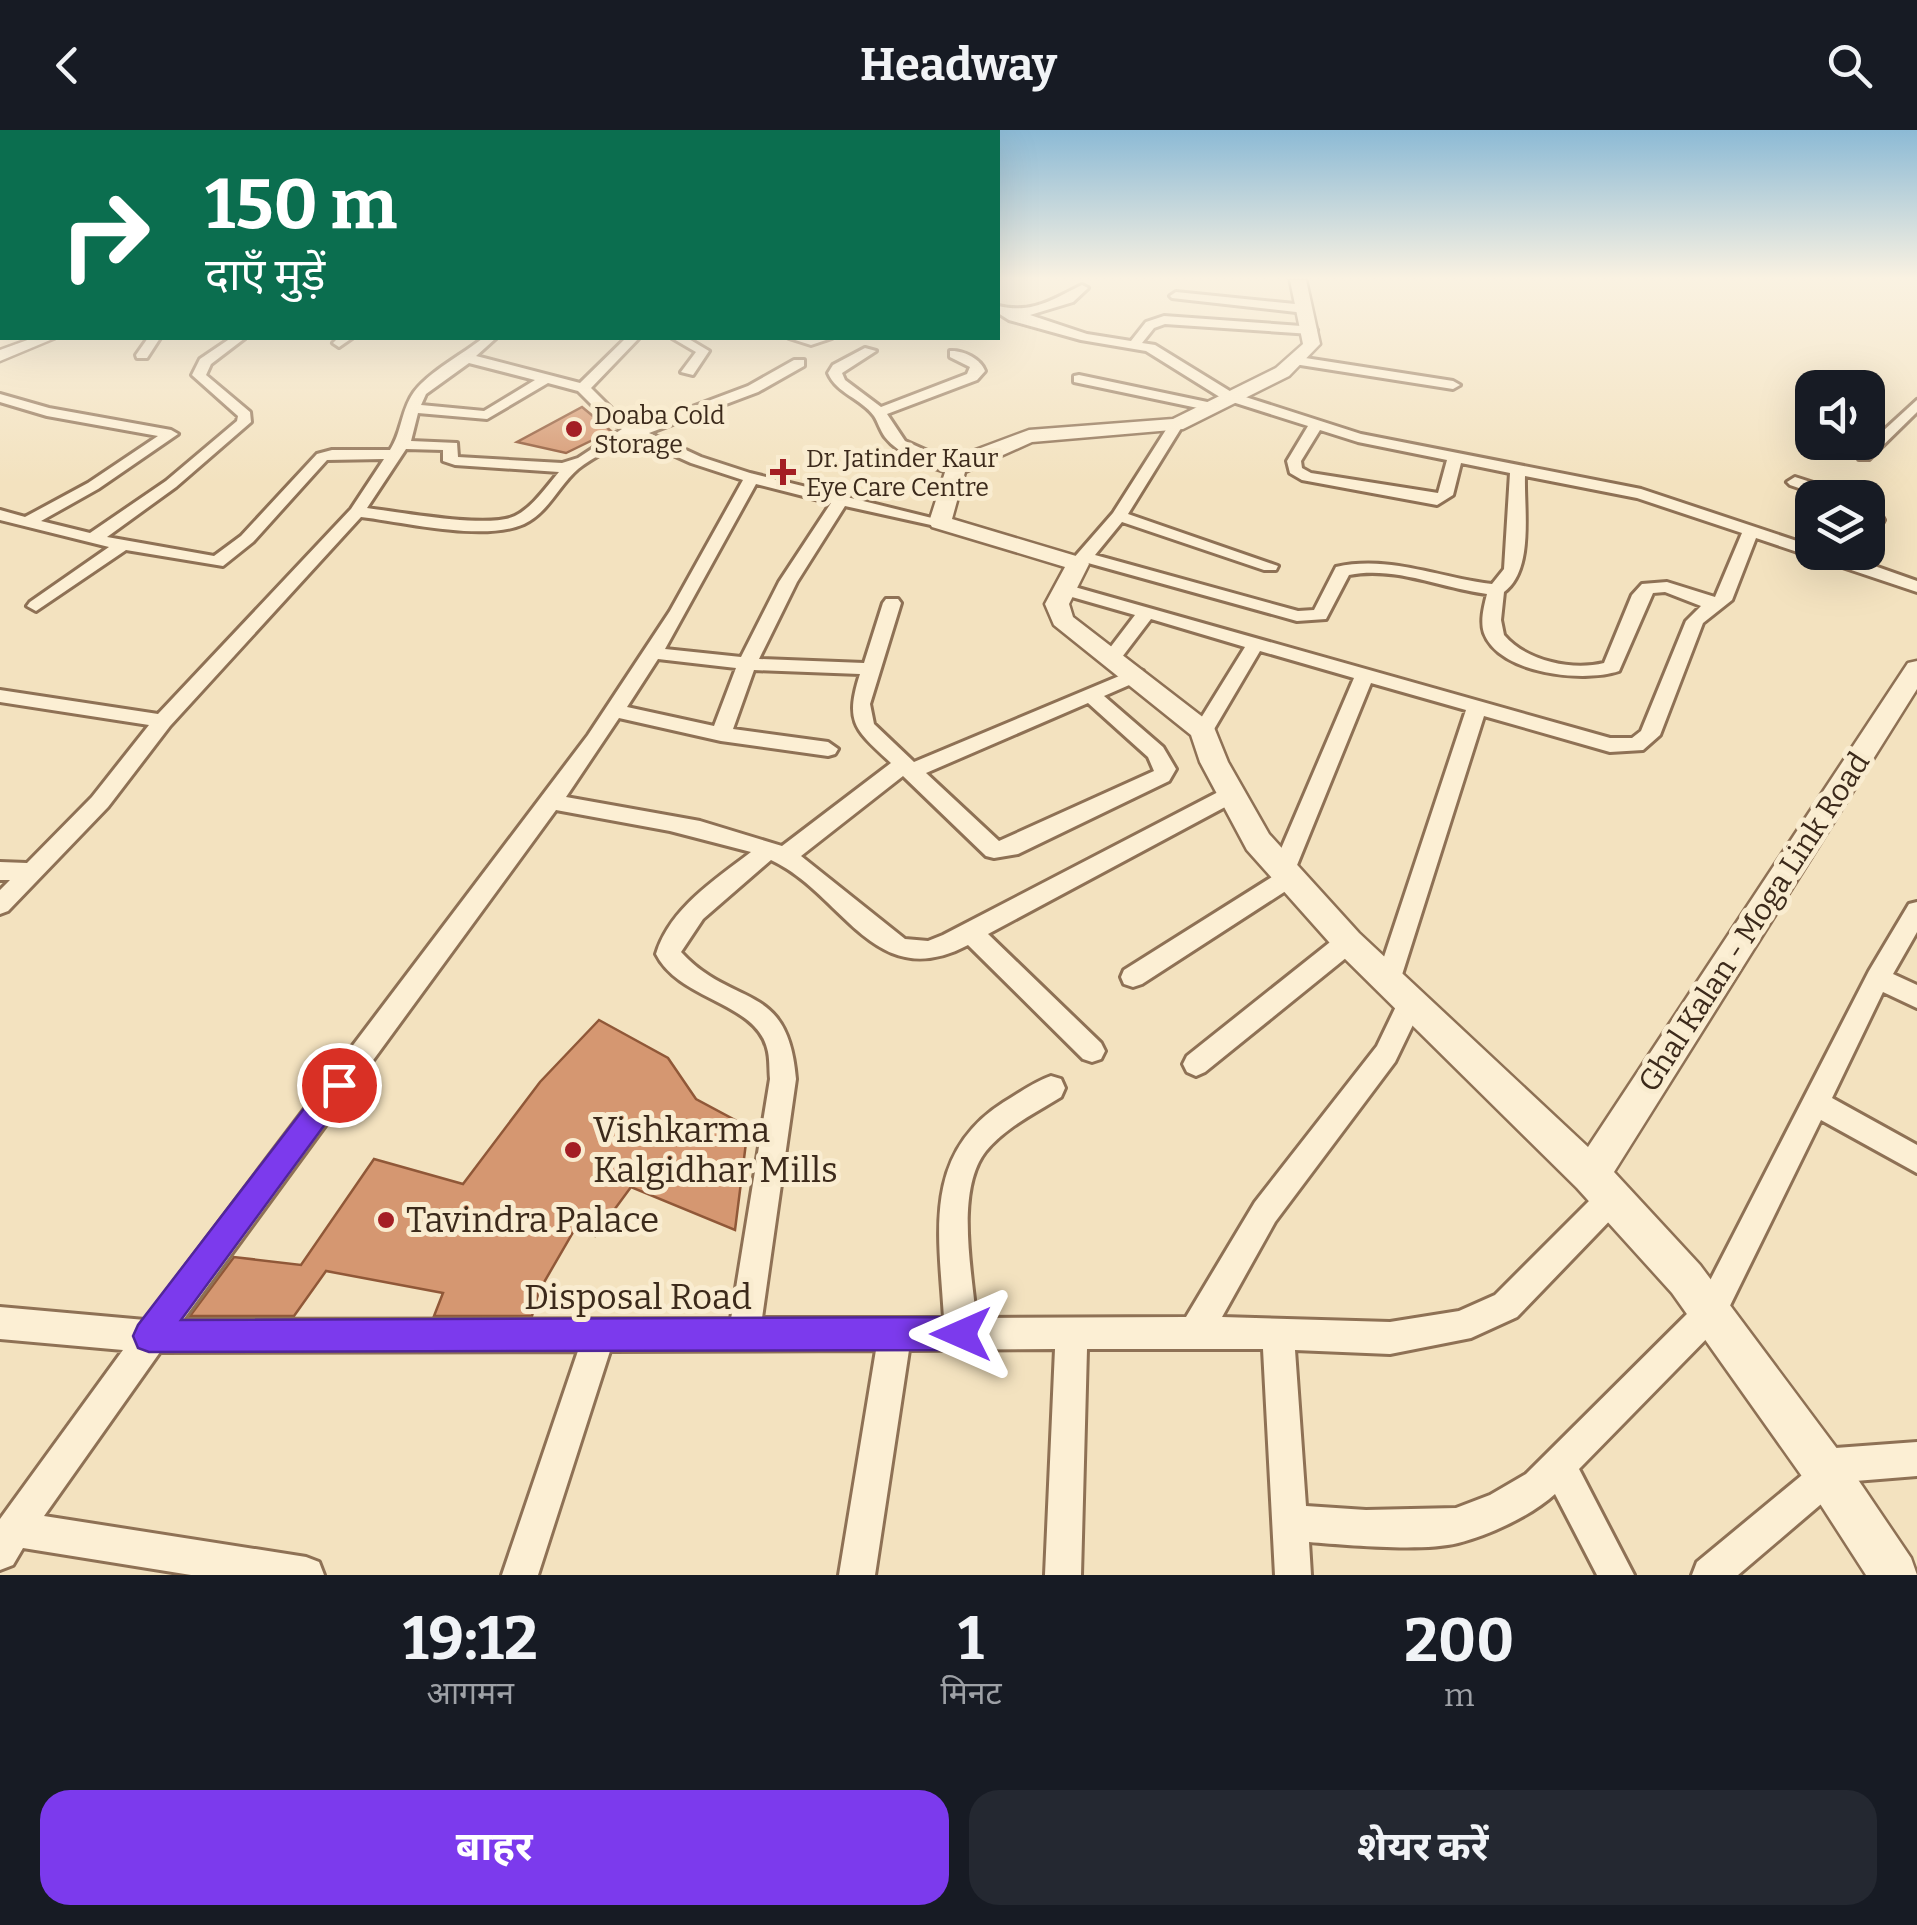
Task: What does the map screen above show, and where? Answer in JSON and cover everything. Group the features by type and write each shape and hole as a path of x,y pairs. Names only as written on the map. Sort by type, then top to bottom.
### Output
{"street":[{"path":"142,355 147,347"},
{"path":"93,539 172,484 244,422 245,415 218,396 199,375 204,362 225,347"},
{"path":"0,905 100,802 164,721 357,512 399,450 421,392 479,347"},
{"path":"583,388 624,347"},
{"path":"688,372 703,351 696,347"},
{"path":"1148,347 1220,402"},
{"path":"940,522 956,469 977,456 1029,436 1176,425 1279,377 1309,347"},
{"path":"870,352 844,363 836,378 879,412 900,444 936,464 956,469"},
{"path":"879,412 972,378 978,371 976,366 955,354"},
{"path":"467,358 583,388 593,403 634,432 689,456 752,477 940,522 1075,570 1296,616 1320,615 1342,571 1353,568 1390,570 1496,590"},
{"path":"1299,361 1452,384"},
{"path":"357,512 490,525 514,523 532,511 573,466 634,432 753,389 799,363"},
{"path":"412,408 487,414 548,377"},
{"path":"1079,379 1220,402 1455,459 1641,494 1795,545"},
{"path":"0,398 47,412 171,434 25,523"},
{"path":"1885,435 1917,404"},
{"path":"1176,425 1119,516 1075,570 1057,604 1062,620 1204,731 1214,762 1258,842 1348,942 1601,1187 1686,1280 1894,1575"},
{"path":"1316,425 1294,461 1295,470 1307,477 1431,501 1444,495 1455,459"},
{"path":"0,515 93,539 221,561 247,540 322,458 332,454 452,446 448,458 455,460 573,466"},
{"path":"1518,471 1512,569 1508,581 1496,590 1492,626 1495,638 1506,649 1587,675 1612,667 1641,595 1648,588 1667,587 1714,604"},
{"path":"286,1574 7,1540 149,1336 552,802 701,579 752,477"},
{"path":"721,734 748,664 814,536 842,498"},
{"path":"1119,516 1270,566"},
{"path":"1075,570 1147,612 1610,745 1636,745 1650,735 1695,621 1724,600 1751,530"},
{"path":"36,606 123,545"},
{"path":"1881,570 1917,587"},
{"path":"892,603 860,716 864,726 999,851 1162,776 1166,769 1156,752 1090,694"},
{"path":"744,1335 783,1079 782,1043 768,1020 683,970 668,954 669,943 680,926 777,852 908,767 1090,694 1124,666 1147,612"},
{"path":"1204,731 1256,642"},
{"path":"652,653 748,664 871,669"},
{"name":"Ghal Kalan - Moga Link Road","path":"1601,1187 1917,669"},
{"path":"1134,978 1286,873 1365,675"},
{"path":"0,696 164,721"},
{"path":"1195,1333 1264,1212 1386,1054 1477,707"},
{"path":"615,710 721,734 828,749"},
{"path":"552,802 726,835 777,852 899,948 929,951 1232,794"},
{"path":"0,871 32,872"},
{"path":"1288,1523 1366,1528 1456,1526 1526,1494 1558,1464 1710,1312 1878,978 1917,911"},
{"path":"971,932 1092,1051"},
{"path":"1196,1064 1348,942"},
{"path":"1878,978 1917,997"},
{"path":"961,1334 954,1197 960,1167 972,1146 996,1124 1051,1088"},
{"path":"1815,1103 1917,1160"},
{"name":"Disposal Road","path":"0,1323 149,1336 1278,1333 1390,1338 1460,1328 1506,1306 1601,1187"},
{"path":"1278,1333 1294,1575"},
{"path":"520,1575 599,1334"},
{"path":"857,1575 895,1334"},
{"path":"1062,1575 1072,1334"},
{"path":"1710,1575 1825,1472 1917,1458"},
{"path":"1558,1464 1616,1575"}],"building":[{"name":"Doaba Cold Storage","path":"582,407 611,431 566,453 517,442"},
{"name":"Vishkarma Kalgidhar Mills","path":"599,1020 668,1058 696,1099 748,1127 735,1230 631,1187 595,1236 576,1227 539,1291 532,1316 434,1316 443,1293 326,1271 294,1316 190,1316 234,1257 301,1265 374,1159 463,1184 540,1082"}],"place":[{"name":"Doaba Cold Storage","path":"574,429"},
{"name":"Dr. Jatinder Kaur Eye Care Centre","path":"783,472"},
{"name":"Vishkarma Kalgidhar Mills","path":"573,1150"},
{"name":"Tavindra Palace","path":"386,1220"}],"route":[{"path":"339,1085 149,1336 961,1334"}]}
